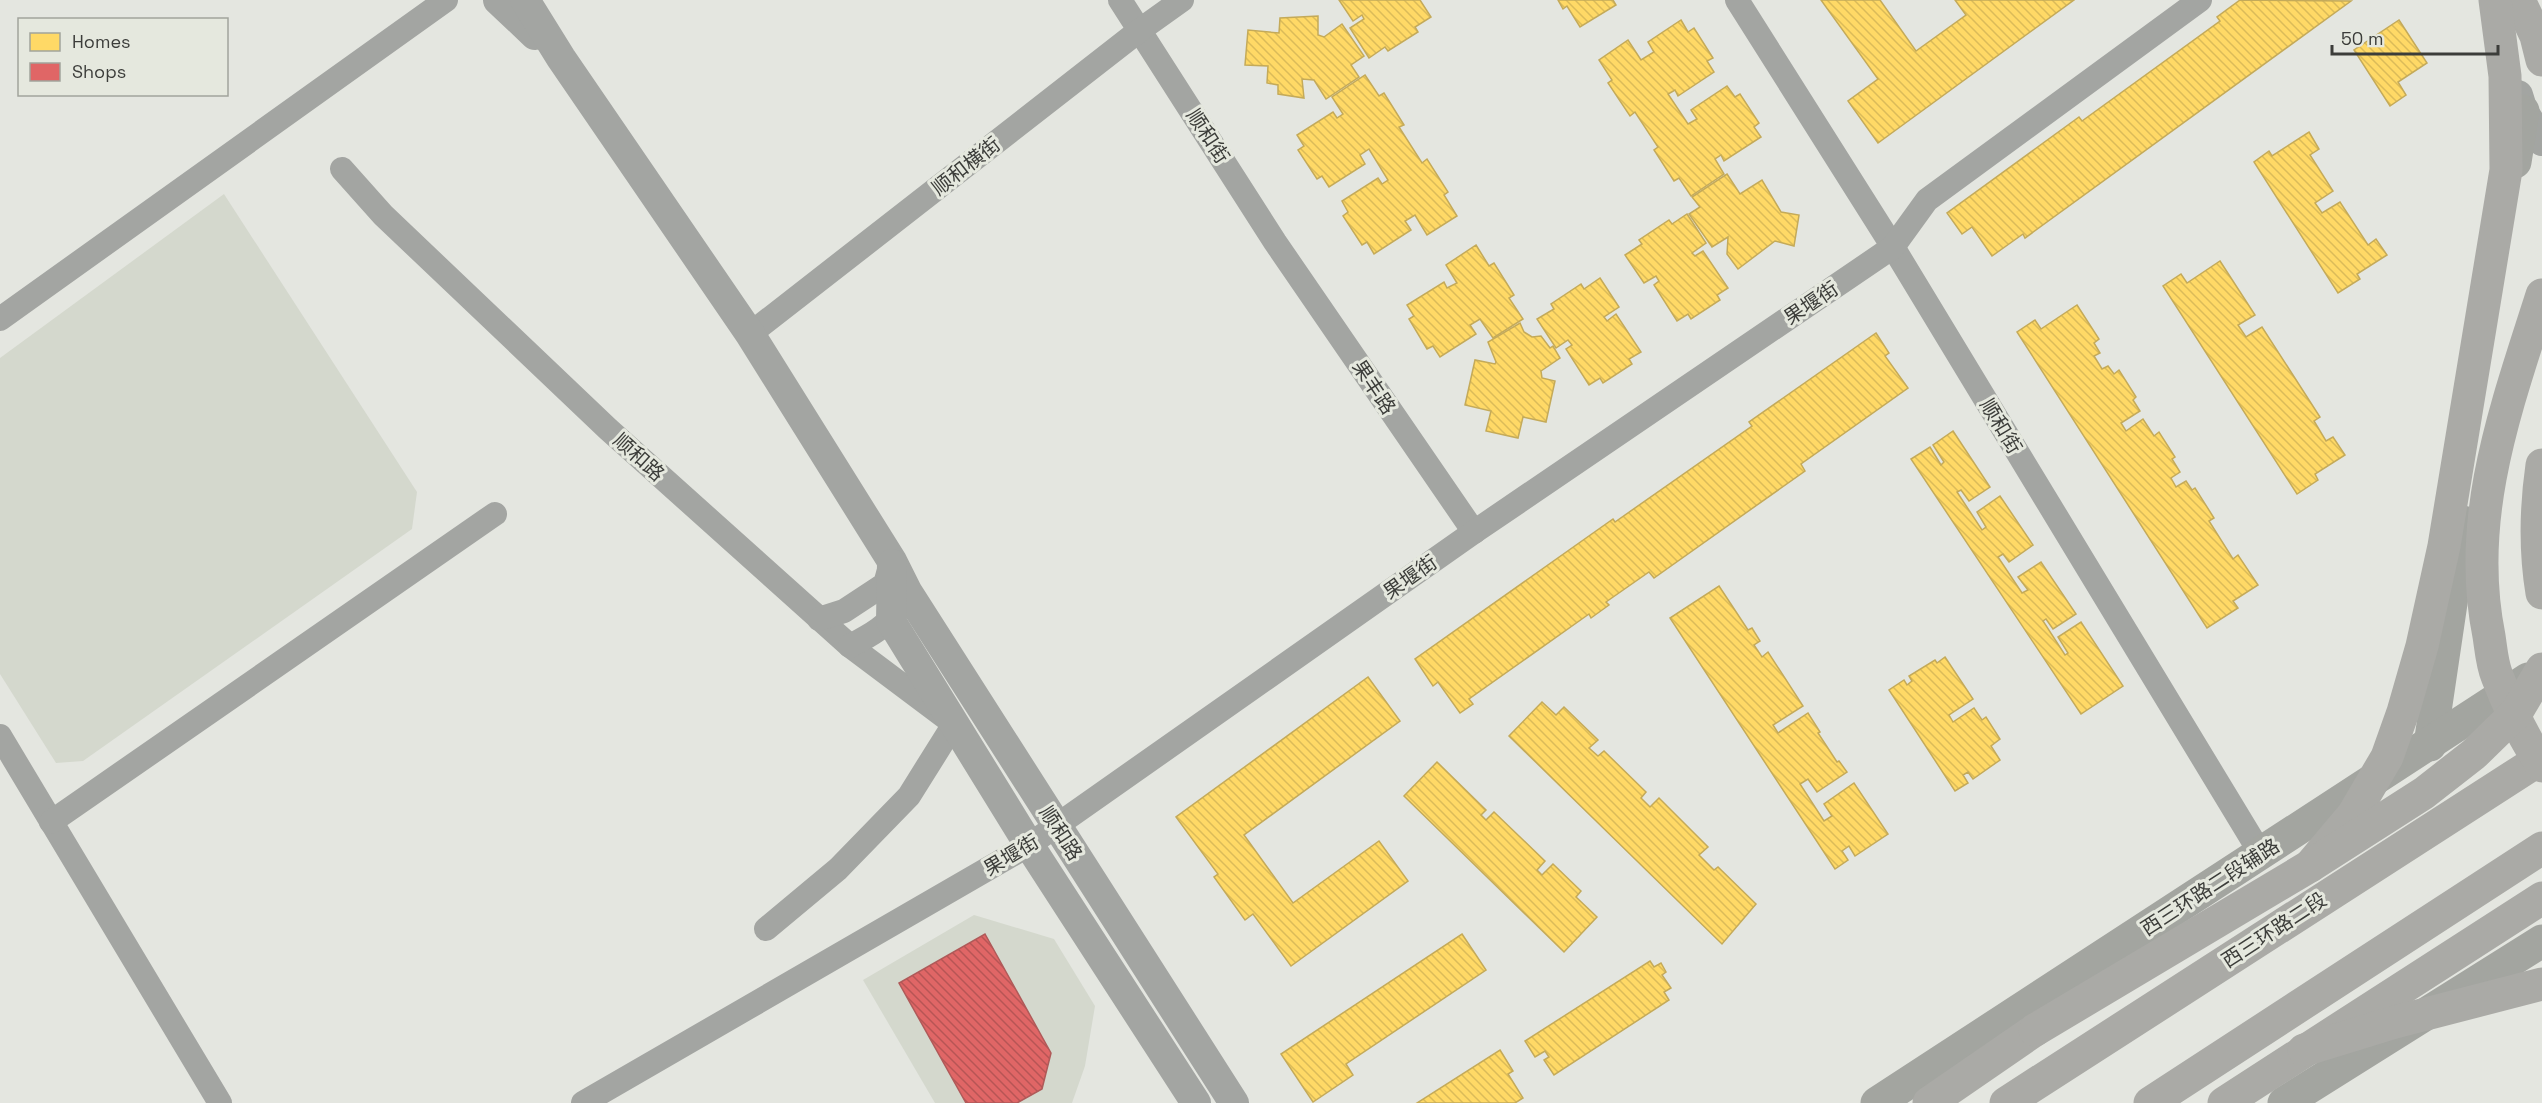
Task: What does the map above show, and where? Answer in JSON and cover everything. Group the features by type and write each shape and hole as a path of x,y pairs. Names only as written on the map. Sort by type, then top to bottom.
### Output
{"highway":[{"path":"2310,866 2353,815 2387,757 2422,646 2444,546 2506,170 2505,76 2493,0"},
{"path":"2519,0 2536,36 2542,60"},
{"path":"2542,295 2502,423 2487,488 2480,562 2485,619 2496,674 2529,745 2542,766"},
{"path":"2542,465 2536,504 2539,576 2542,593"},
{"path":"1929,1103 2035,1030 2310,866 2424,793 2474,754 2516,713 2542,670"},
{"name":"西三环路二段","path":"2006,1103 2542,758"},
{"path":"2150,1103 2529,856"},
{"path":"2224,1103 2542,898"},
{"path":"2304,1050 2395,1022 2542,984"}],"main road":[{"path":"2430,745 2523,111"},
{"name":"西三环路二段辅路","path":"1877,1103 2542,670"},
{"path":"2284,1103 2542,941"}],"street":[{"path":"0,319 446,0"},
{"name":"顺和路","path":"498,0 561,58"},
{"name":"顺和路","path":"525,0 561,58 750,334 892,561 907,591 1234,1103"},
{"name":"顺和街","path":"1120,0 1275,242"},
{"name":"顺和横街","path":"750,334 1140,30 1182,0"},
{"name":"顺和街","path":"1737,0 1893,247 2261,854"},
{"name":"果堰街","path":"583,1103 1029,845 1474,532 1893,247 1927,200 2200,0"},
{"path":"2493,0 2523,111 2542,141"},
{"name":"顺和路","path":"342,170 383,215 600,421 850,646 954,724"},
{"name":"果丰路","path":"1275,242 1474,532"},
{"path":"51,822 495,514"},
{"path":"819,619 844,611 885,584 892,561"},
{"path":"891,621 892,561"},
{"path":"850,646 873,635 891,621 907,591"},
{"name":"顺和路","path":"891,621 1029,845 1196,1103"},
{"path":"766,929 838,869 909,796 954,724"},
{"path":"0,736 220,1103"}],"shaded area":[{"path":"224,194 417,492 412,529 83,761 56,763 0,674 0,358"},
{"path":"974,915 1054,939 1095,1006 1085,1066 1072,1103 935,1103 863,980"}],"building: Homes":[{"path":"1339,0 1420,0 1431,17 1415,27 1418,32 1388,51 1385,47 1369,58 1350,28 1364,19 1362,15 1353,21"},
{"path":"1558,0 1613,0 1616,5 1580,27 1567,6 1563,9"},
{"path":"1821,0 1880,0 1916,51 1966,15 1955,0 2074,0 1878,143 1848,101 1878,79"},
{"path":"2240,0 2351,1 2025,238 2023,234 1992,256 1972,227 1962,234 1947,213 2079,117 2082,121 2220,21 2217,17"},
{"path":"1318,16 1318,35 1324,37 1342,24 1364,56 1351,65 1359,77 1326,99 1314,80 1302,79 1304,98 1278,94 1278,85 1267,83 1268,66 1245,65 1248,30 1279,33 1280,18"},
{"path":"1681,20 1688,32 1694,28 1713,58 1707,61 1714,72 1678,96 1675,90 1668,94 1688,124 1697,119 1691,110 1727,86 1735,97 1740,94 1759,123 1754,127 1761,137 1724,161 1721,155 1715,159 1724,174 1691,196 1679,178 1674,181 1654,150 1658,147 1635,112 1630,116 1608,83 1612,80 1599,60 1628,40 1641,60 1654,52 1648,42"},
{"path":"2399,20 2427,63 2398,82 2406,95 2390,106 2354,50"},
{"path":"1365,75 1379,96 1384,93 1404,125 1399,127 1422,163 1427,159 1448,192 1444,195 1457,216 1427,235 1415,215 1405,221 1411,230 1374,254 1367,242 1362,245 1343,216 1348,212 1342,201 1378,178 1382,184 1388,180 1369,149 1360,155 1365,164 1329,187 1322,176 1317,179 1298,150 1304,146 1297,135 1333,112 1337,118 1343,114 1332,97"},
{"path":"2309,132 2319,149 2310,155 2333,191 2315,203 2322,213 2340,202 2368,245 2376,239 2387,255 2357,274 2360,279 2338,293 2254,162 2269,151 2272,156"},
{"path":"1727,174 1740,194 1762,180 1781,212 1799,215 1794,246 1775,241 1738,269 1727,254 1728,237 1712,247 1689,214 1700,207 1692,197"},
{"path":"1687,214 1706,243 1692,253 1695,256 1703,251 1728,288 1717,295 1720,300 1691,319 1688,314 1677,321 1654,285 1659,281 1656,276 1644,283 1625,255 1642,244 1639,240 1669,220 1672,224"},
{"path":"1476,245 1489,266 1494,263 1514,295 1509,298 1523,319 1493,338 1480,319 1470,325 1476,334 1440,357 1433,346 1427,349 1409,319 1414,316 1407,305 1444,282 1447,288 1457,283 1446,265"},
{"path":"2220,261 2255,315 2238,325 2246,337 2262,327 2320,417 2314,421 2326,441 2333,437 2345,455 2315,474 2318,480 2297,494 2163,286 2181,274 2187,283"},
{"path":"1600,278 1619,307 1604,317 1607,321 1616,314 1641,352 1629,359 1632,364 1603,383 1600,378 1589,385 1566,349 1572,345 1568,340 1556,348 1537,319 1554,309 1551,304 1581,284 1584,289"},
{"path":"2077,305 2099,339 2094,343 2100,353 2094,356 2102,369 2108,366 2114,374 2119,370 2136,397 2133,400 2140,411 2121,423 2126,431 2143,419 2154,436 2159,432 2175,457 2172,459 2180,472 2171,478 2176,487 2186,481 2192,490 2195,488 2214,518 2209,521 2233,559 2238,555 2258,585 2233,601 2238,608 2207,628 2017,332 2035,320 2041,329"},
{"path":"1520,323 1524,332 1532,337 1541,336 1550,348 1553,346 1560,358 1541,371 1542,378 1555,381 1546,422 1523,417 1518,438 1486,431 1491,411 1465,405 1475,360 1495,364 1488,342"},
{"path":"1876,333 1889,353 1885,356 1908,388 1801,464 1805,471 1654,578 1649,572 1606,602 1609,605 1591,618 1589,614 1469,699 1473,704 1460,713 1438,682 1433,686 1415,659 1613,519 1615,522 1752,426 1749,422"},
{"path":"1953,431 1990,487 1969,501 1961,490 1957,492 1982,530 1986,527 1977,512 2000,496 2033,545 2009,562 2003,554 1998,557 2022,593 2028,590 2018,577 2041,562 2076,614 2053,629 2046,619 2043,621 2065,655 2068,653 2058,637 2081,622 2123,686 2081,714 1911,459 1930,447 1941,465 1944,462 1933,445"},
{"path":"1719,586 1748,630 1752,628 1760,641 1754,645 1762,657 1768,652 1803,706 1773,725 1778,733 1808,713 1837,762 1839,761 1847,772 1817,792 1808,779 1800,784 1824,821 1832,816 1824,804 1854,783 1888,834 1855,856 1849,846 1842,851 1848,860 1835,869 1670,618"},
{"path":"1945,657 1973,699 1949,715 1953,722 1974,708 1982,720 1986,717 2000,739 1991,746 2000,760 1973,779 1968,772 1963,775 1968,783 1955,791 1889,690 1904,680 1907,685 1912,681 1909,676 1935,660 1937,663"},
{"path":"1368,677 1400,721 1244,835 1293,903 1379,841 1408,881 1291,966 1253,914 1245,920 1214,877 1218,874 1176,817"},
{"path":"1542,702 1556,715 1564,707 1598,740 1589,748 1598,756 1604,751 1646,792 1641,798 1650,807 1659,798 1708,847 1699,855 1714,870 1718,867 1756,904 1722,944 1509,736"},
{"path":"1437,762 1486,810 1481,815 1486,820 1494,812 1545,861 1537,870 1542,875 1553,864 1581,891 1576,897 1597,917 1564,952 1404,796"},
{"path":"1462,934 1486,970 1346,1064 1353,1075 1313,1102 1281,1054"},
{"path":"1650,961 1654,967 1661,963 1666,972 1662,975 1671,988 1664,992 1669,1000 1554,1075 1544,1060 1549,1057 1545,1051 1535,1057 1525,1041"},
{"path":"1500,1050 1513,1071 1508,1074 1523,1098 1515,1103 1417,1103"}],"building: Shops":[{"path":"985,934 1051,1053 1042,1089 1017,1103 966,1103 899,983"}]}
